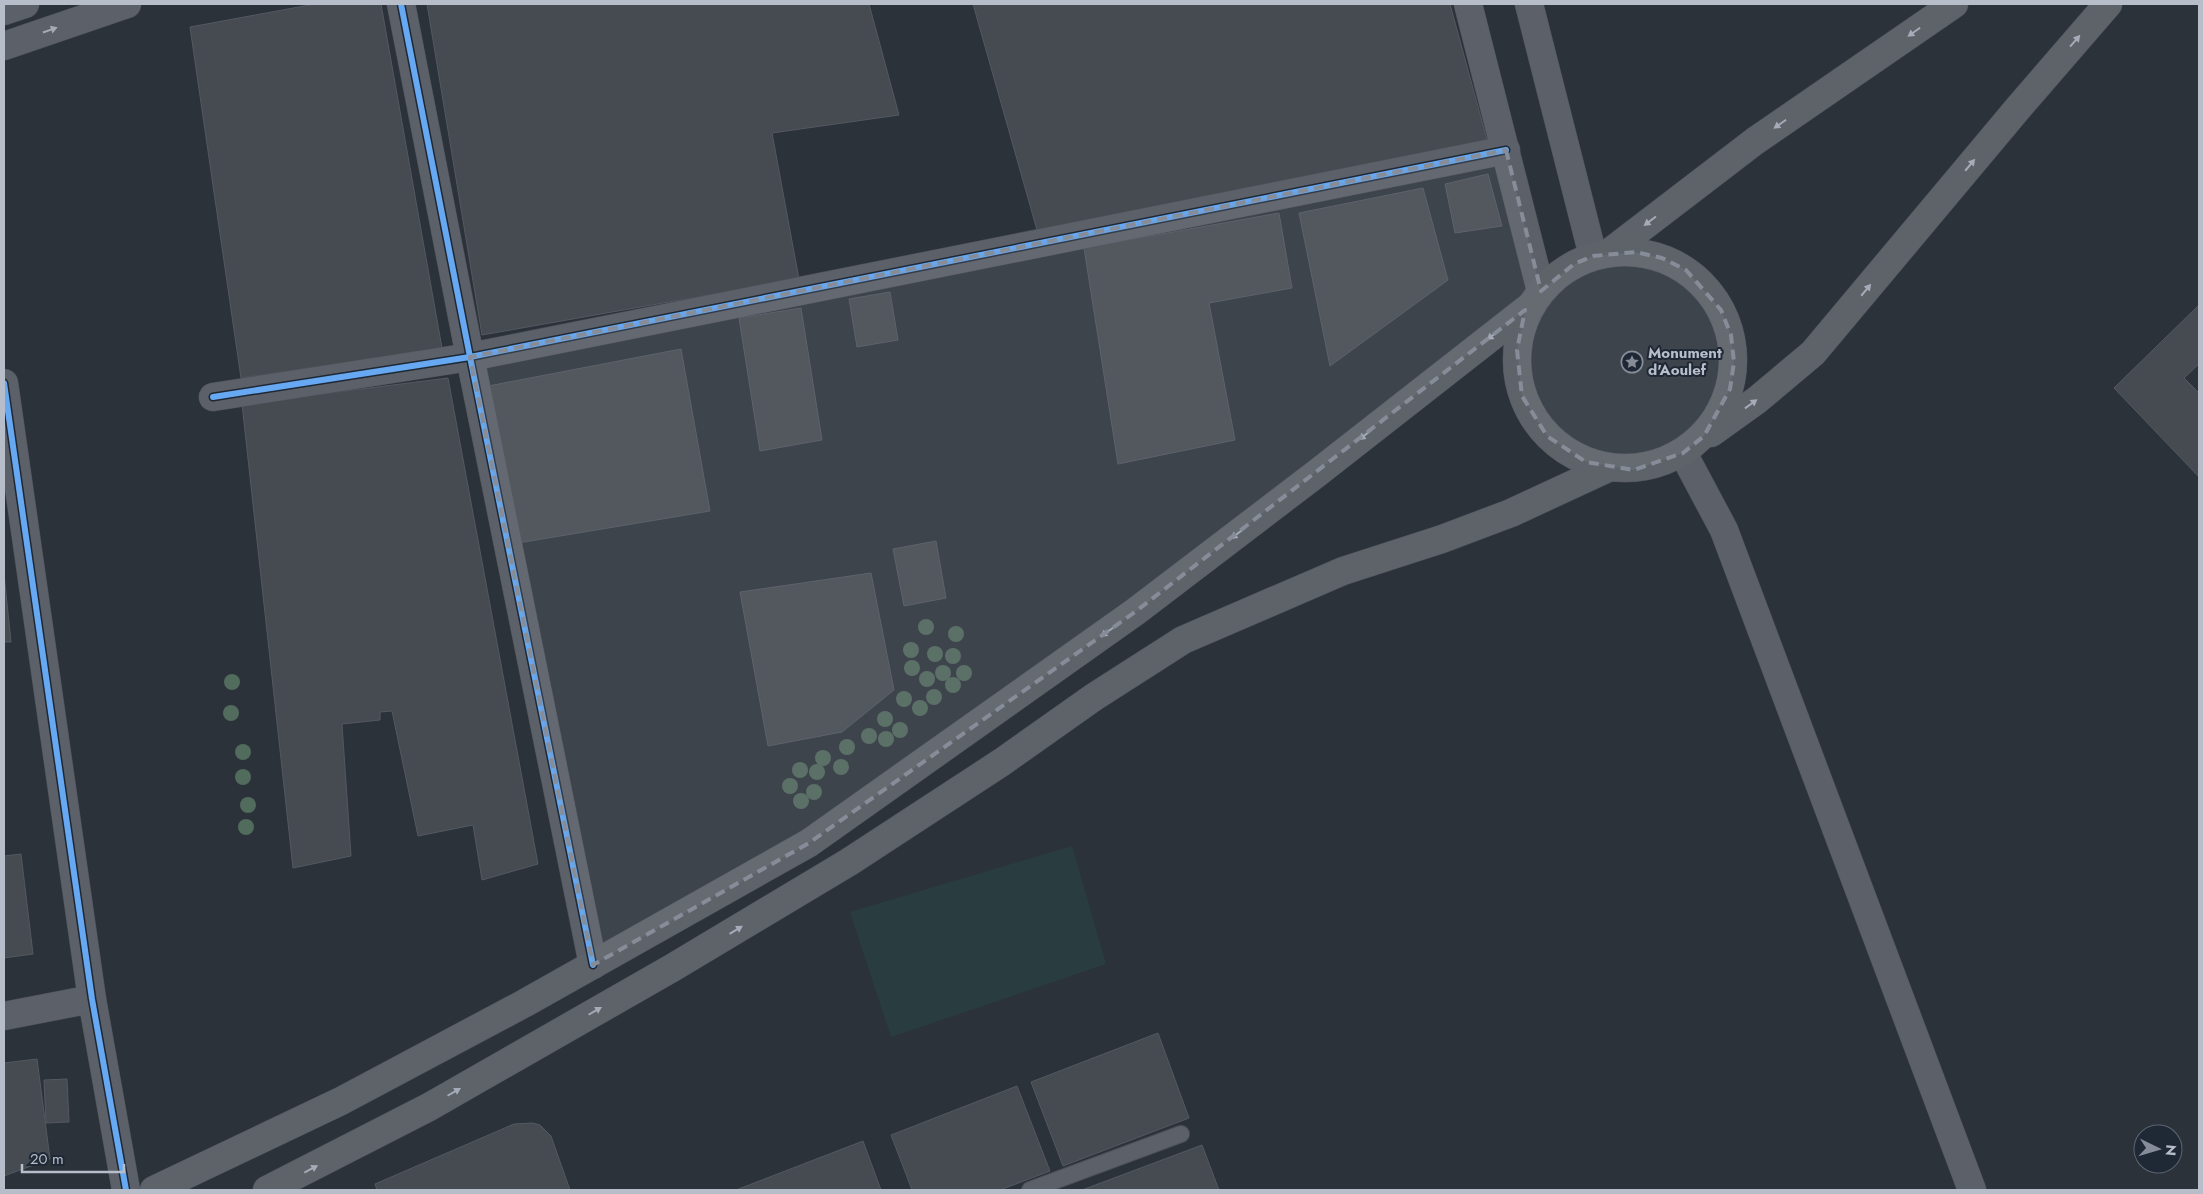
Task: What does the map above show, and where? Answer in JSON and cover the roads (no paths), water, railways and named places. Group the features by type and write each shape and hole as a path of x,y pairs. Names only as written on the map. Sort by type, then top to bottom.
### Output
{"main road":[{"path":"154,1190 341,1101 525,1003 809,842 1135,612 1308,480 1536,298 1568,268 1602,254 1755,141 1954,4"},
{"path":"1536,298 1522,326 1517,350 1517,373 1532,418 1547,436 1565,451 1586,462 1608,468 1634,470 1659,464 1683,453 1757,400 1813,352 2025,99 2108,4"},
{"path":"1602,254 1636,252 1662,258 1686,270 1706,288 1721,310 1731,335 1734,362 1730,389 1720,414 1704,436 1683,453"},
{"path":"267,1190 429,1107 672,968 849,862 1183,640 1343,572 1442,539 1511,513 1608,468"}],"street":[{"path":"4,11 24,4"},
{"path":"4,46 127,4"},
{"path":"401,4 593,965"},
{"path":"1468,4 1506,150 1536,298"},
{"path":"1529,4 1602,254"},
{"path":"212,397 470,357 1506,150"},
{"path":"4,383 7,428 92,999 126,1190"},
{"path":"1683,453 1724,530 1972,1190"},
{"path":"4,1016 92,999"}],"lane":[{"path":"1030,1190 1181,1134"}],"place":[{"name":"Monument d'Aoulef","path":"1632,362"}]}
